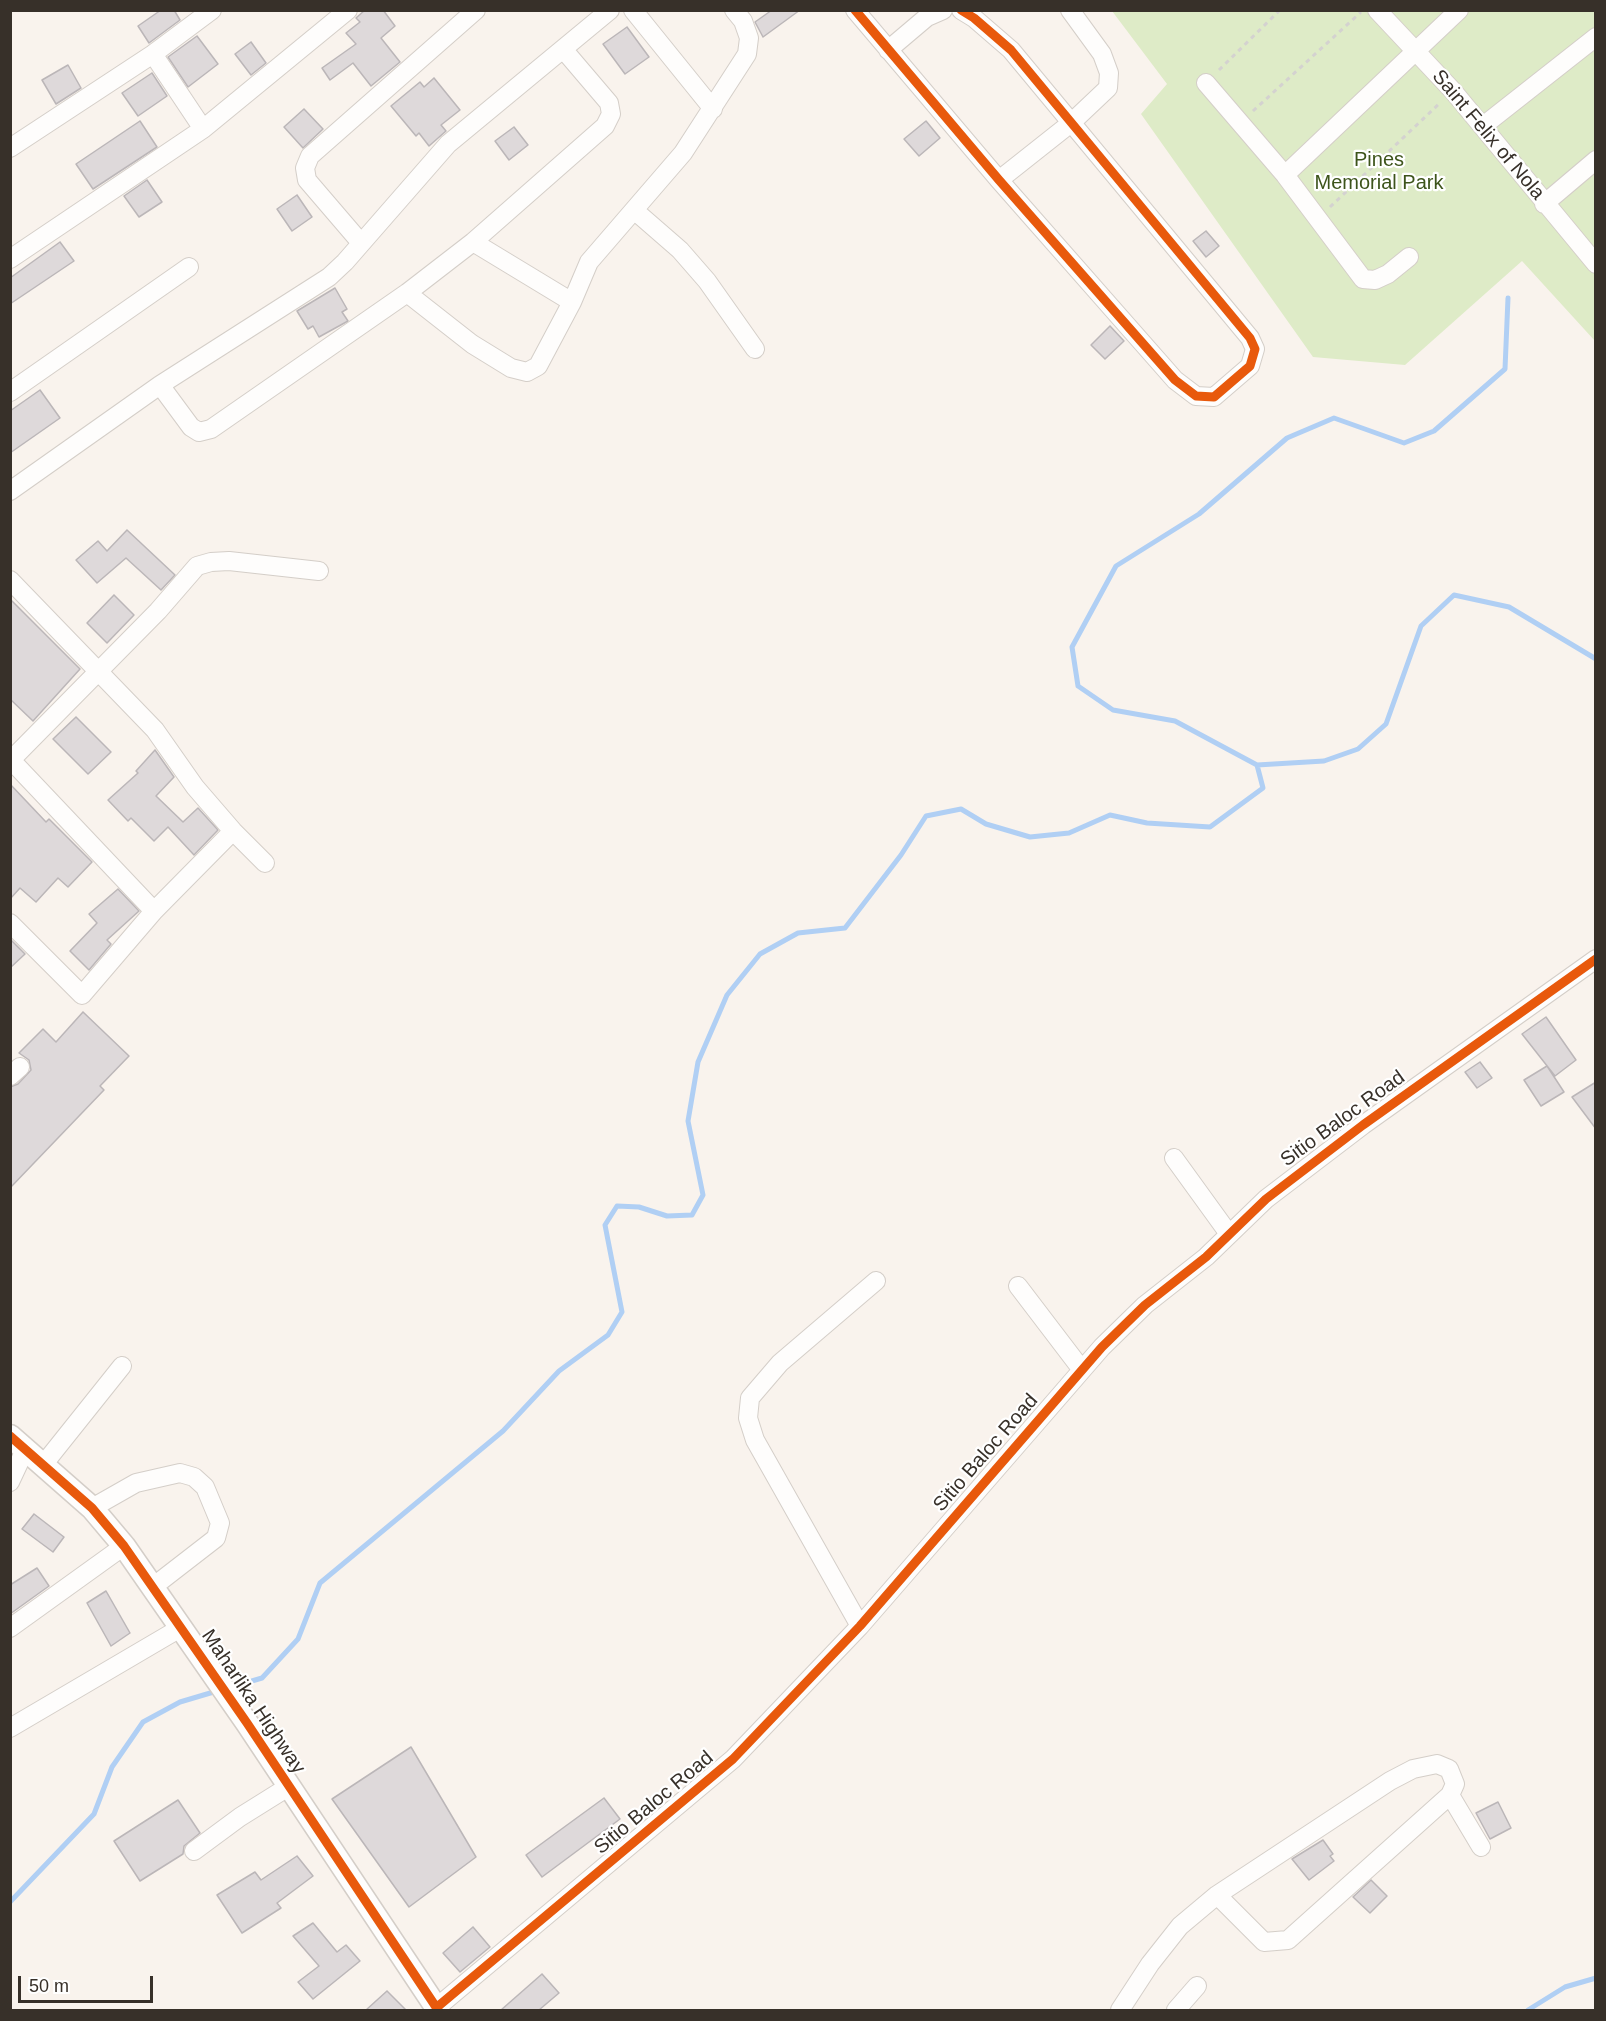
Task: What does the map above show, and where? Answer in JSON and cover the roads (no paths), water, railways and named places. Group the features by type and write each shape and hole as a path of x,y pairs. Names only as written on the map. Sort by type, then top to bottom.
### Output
{"main road":[{"name":"Maharlika Highway","path":"18,1443 92,1508 154,1586 248,1723 288,1787 437,2009"}],"street":[{"path":"10,148 153,54 212,10"},
{"path":"10,259 203,129 348,10"},
{"path":"361,243 307,180 305,168 310,156 476,10"},
{"path":"10,491 160,385 329,277 448,144 610,10"},
{"path":"633,10 713,109"},
{"path":"407,293 472,344 511,368 527,372 538,366 572,302 589,262 683,153 747,54 749,38 743,21 734,10"},
{"path":"855,10 999,180 1175,380 1196,396 1214,397 1232,385 1250,366 1255,349 1250,338 1011,51 962,10"},
{"path":"999,180 1071,123 1108,88 1109,73 1102,54 1070,10"},
{"name":"Saint Felix of Nola","path":"1377,10 1454,91 1544,204 1596,264"},
{"path":"1285,175 1459,10"},
{"path":"888,50 930,13"},
{"path":"1483,126 1596,37"},
{"path":"160,385 191,427 199,432 211,429 407,293 473,242 605,126 612,114 609,104 563,49"},
{"path":"153,54 203,129"},
{"path":"1206,83 1285,175 1363,279 1375,280 1388,274 1409,257"},
{"path":"1544,204 1596,160"},
{"path":"634,210 680,250 700,273 755,350"},
{"path":"473,242 572,302"},
{"path":"10,392 189,267"},
{"path":"154,911 11,760 97,670 158,611 197,566 229,561 319,571"},
{"path":"10,580 155,730 195,787 232,831 265,863"},
{"path":"10,923 82,995 154,911 232,831"},
{"name":"Sitio Baloc Road","path":"437,2009 733,1759 860,1626 1082,1370 1145,1305 1206,1257 1266,1199 1354,1131 1596,959"},
{"path":"1174,1158 1229,1234"},
{"path":"860,1626 755,1440 748,1418 750,1398 780,1363 876,1281"},
{"path":"1018,1286 1082,1370"},
{"path":"43,1465 122,1366"},
{"path":"10,1482 18,1443"},
{"path":"92,1508 136,1483 180,1473 194,1477 205,1487 220,1523 216,1538 154,1586"},
{"path":"10,1628 124,1546"},
{"path":"10,1728 182,1627"},
{"path":"1120,2010 1150,1964 1180,1926 1217,1895 1413,1768 1437,1764 1449,1769 1455,1784 1450,1795 1288,1940 1264,1942 1217,1895"},
{"path":"194,1851 240,1817 288,1787"},
{"path":"1450,1795 1481,1847"},
{"path":"1176,2010 1197,1986"}],"waterway":[{"path":"1508,298 1505,369 1434,431 1404,443 1334,418 1287,438 1199,514 1116,566 1072,647 1078,686 1113,710 1175,721 1257,765 1324,761 1358,749 1386,724 1421,626 1454,595 1509,607 1596,659"},
{"path":"228,1688 262,1678 298,1639 320,1583 503,1431 559,1371 608,1335 622,1312 605,1225 617,1206 639,1207 667,1216 692,1215 703,1195 688,1121 698,1062 727,995 760,954 798,933 845,928 901,855 926,816 961,809 986,824 1030,837 1069,833 1110,815 1147,823 1210,827 1263,788 1257,765"},
{"path":"10,1902 94,1814 112,1767 143,1722 180,1702 217,1691"},
{"path":"1528,2010 1565,1987 1596,1978"}],"park label":[{"name":"Pines Memorial Park","path":"1379,172"}]}
